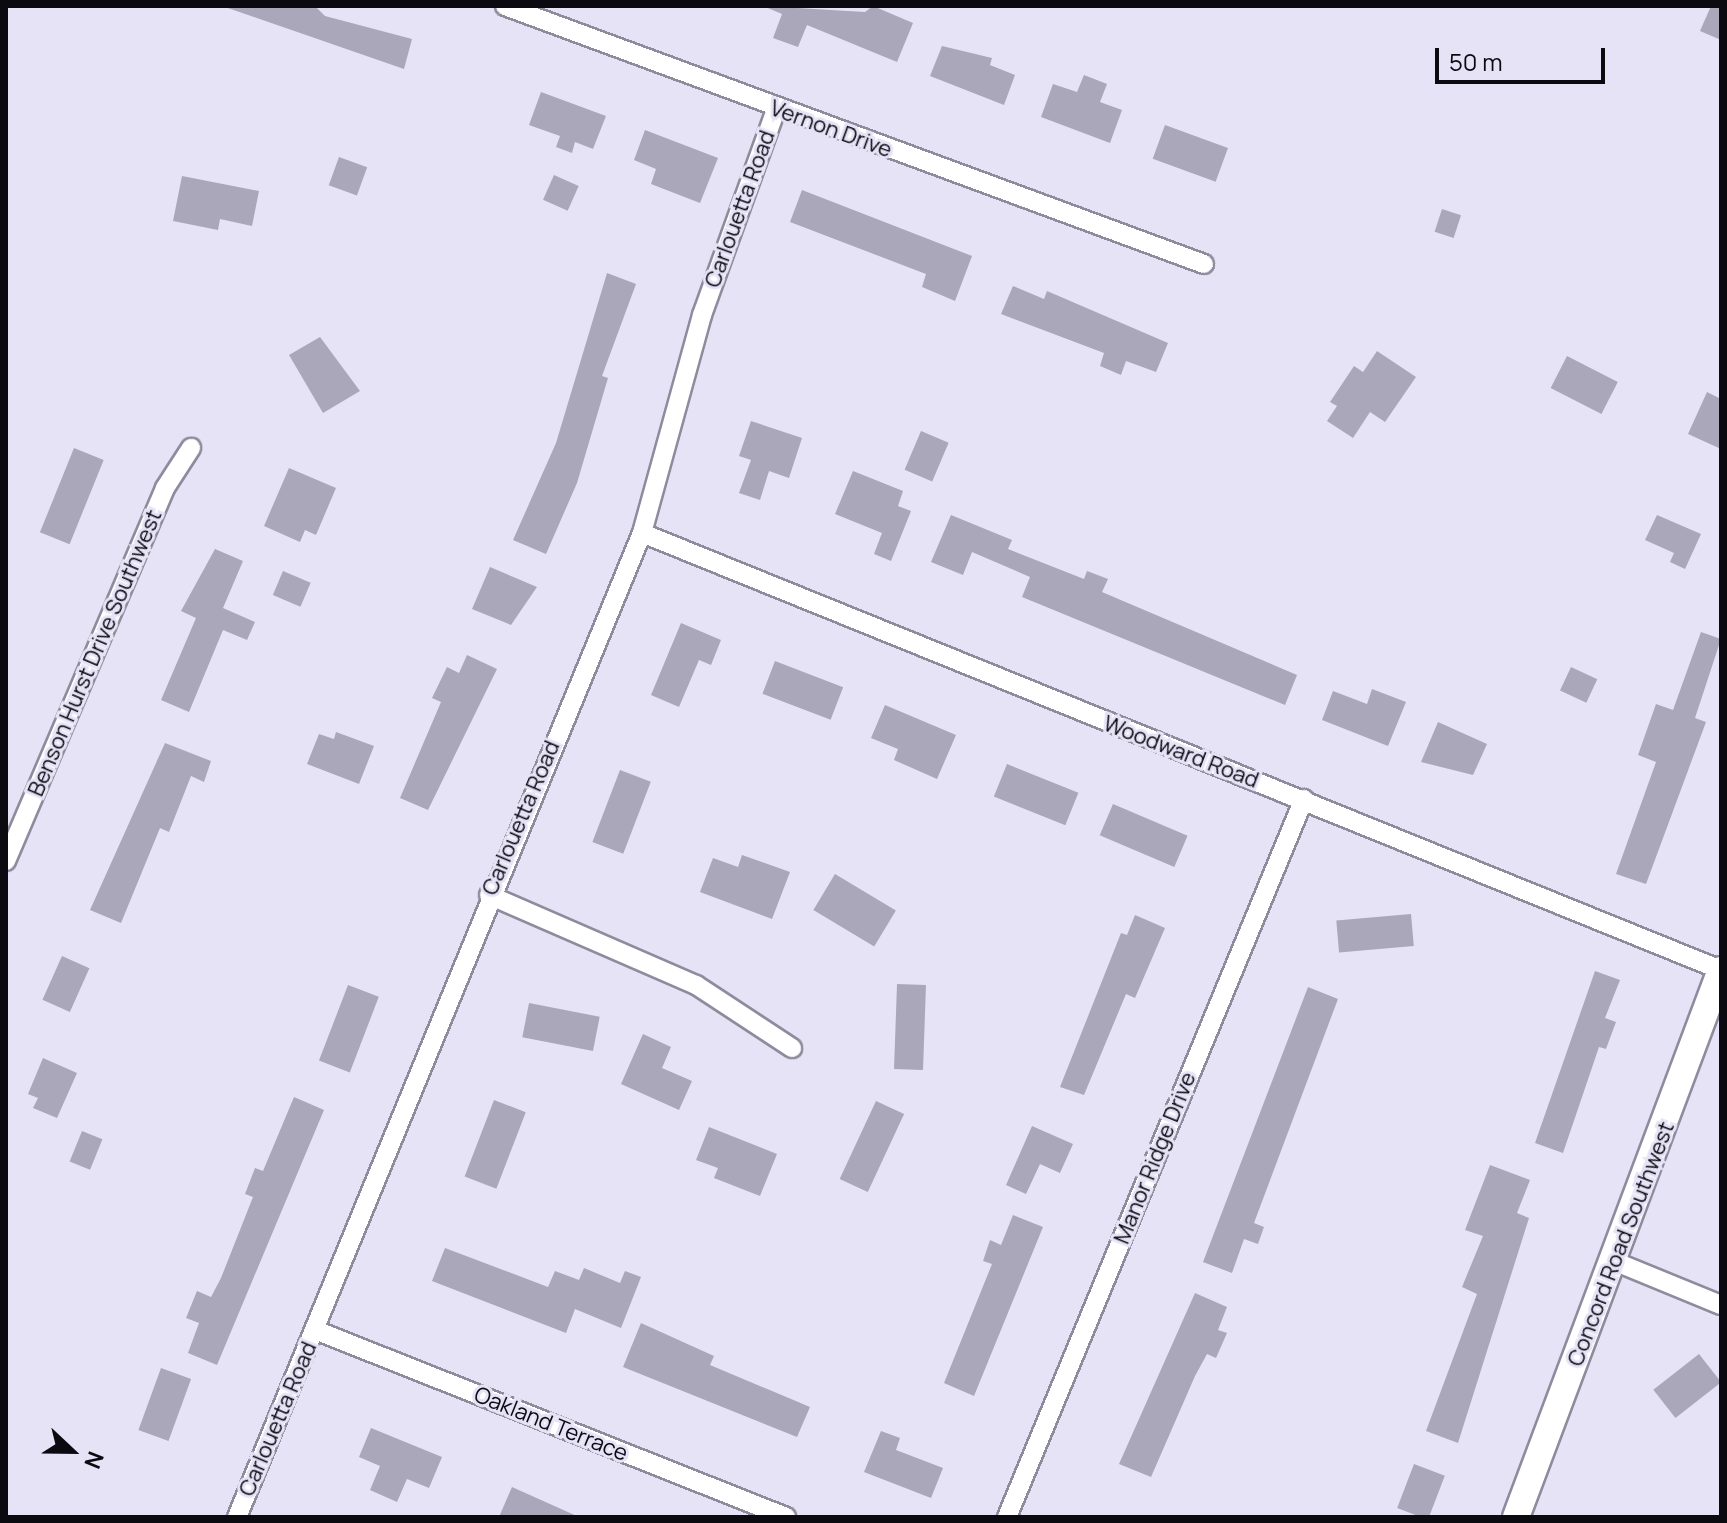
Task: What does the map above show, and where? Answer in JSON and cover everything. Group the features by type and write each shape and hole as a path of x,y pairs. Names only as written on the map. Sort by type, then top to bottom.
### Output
{"street":[{"name":"Vernon Drive","path":"505,6 776,109 1204,264"},
{"name":"Carlouetta Road","path":"237,1517 489,895 642,533 702,315 776,109"},
{"name":"Benson Hurst Drive Southwest","path":"6,861 165,488 191,448"},
{"name":"Woodward Road","path":"642,533 1721,970"},
{"name":"Manor Ridge Drive","path":"1007,1517 1304,799"},
{"path":"489,895 706,989 792,1048"},
{"name":"Concord Road Southwest","path":"1516,1517 1616,1262 1721,970"},
{"path":"1616,1262 1721,1305"},
{"name":"Oakland Terrace","path":"315,1330 786,1517"}],"building":[{"path":"222,6 315,6 325,16 412,39 404,69"},
{"path":"763,6 865,12 873,6 913,23 897,62 807,25 798,47 773,38 782,14"},
{"path":"1711,6 1721,6 1721,40 1700,31"},
{"path":"942,46 992,58 990,65 1015,75 1004,105 930,76"},
{"path":"1084,75 1107,84 1100,102 1122,110 1110,143 1041,117 1053,84 1077,92"},
{"path":"541,92 606,116 593,149 575,142 572,153 556,147 560,136 529,125"},
{"path":"1165,125 1228,148 1216,182 1153,159"},
{"path":"645,130 718,158 700,203 651,184 656,169 634,160"},
{"path":"339,157 367,167 357,195 329,185"},
{"path":"554,175 579,186 568,211 543,200"},
{"path":"182,176 259,191 252,226 220,219 218,230 173,221"},
{"path":"802,190 972,256 955,301 922,287 926,274 790,222"},
{"path":"1442,209 1461,215 1454,238 1435,232"},
{"path":"607,273 636,284 602,376 608,378 577,483 546,554 513,540 556,443"},
{"path":"1013,286 1044,299 1047,291 1168,343 1156,372 1126,361 1121,375 1100,366 1104,353 1001,314"},
{"path":"320,337 360,391 323,413 289,355"},
{"path":"1377,351 1416,377 1385,422 1370,412 1353,438 1327,421 1337,406 1330,402 1354,366 1363,372"},
{"path":"1567,356 1618,382 1601,414 1551,388"},
{"path":"1707,392 1721,399 1721,449 1688,434"},
{"path":"751,421 802,438 789,478 769,471 760,500 739,493 751,460 739,456"},
{"path":"921,431 949,443 932,481 905,470"},
{"path":"74,448 104,460 70,544 40,532"},
{"path":"289,468 336,488 316,535 305,530 300,542 264,526"},
{"path":"853,471 903,491 898,506 911,511 891,561 874,554 882,533 835,514"},
{"path":"951,515 1012,540 1008,549 1084,579 1087,571 1108,579 1102,592 1297,675 1285,705 1022,597 1030,577 972,552 963,575 931,562"},
{"path":"1657,515 1701,534 1685,569 1670,562 1674,553 1645,540"},
{"path":"215,549 243,561 223,608 255,622 247,640 223,630 189,712 161,700 196,618 181,611"},
{"path":"490,567 537,587 511,625 472,609"},
{"path":"283,571 311,583 300,607 273,595"},
{"path":"681,623 721,640 711,665 699,660 679,707 651,695"},
{"path":"1701,632 1721,639 1695,718 1706,722 1646,884 1616,874 1656,762 1638,755 1656,704 1673,710"},
{"path":"467,655 497,669 428,810 400,798 441,702 432,698 447,667 459,673"},
{"path":"775,661 843,687 831,720 762,694"},
{"path":"1571,667 1597,679 1586,703 1560,691"},
{"path":"1372,689 1406,702 1388,746 1322,720 1333,691 1367,704"},
{"path":"885,705 956,735 937,779 894,760 898,749 871,738"},
{"path":"1438,722 1487,744 1473,775 1421,762"},
{"path":"336,732 374,746 359,784 307,764 319,734 334,739"},
{"path":"165,743 211,761 204,782 191,776 169,832 160,828 121,923 90,910"},
{"path":"1007,764 1078,793 1065,825 994,796"},
{"path":"620,770 651,782 623,854 592,842"},
{"path":"1113,804 1188,836 1174,867 1100,835"},
{"path":"742,855 790,872 772,919 700,892 713,858 738,867"},
{"path":"835,874 896,911 874,947 813,910"},
{"path":"1411,914 1414,946 1339,952 1336,921"},
{"path":"1135,915 1165,928 1135,998 1126,994 1084,1095 1060,1087 1121,933 1127,935"},
{"path":"62,956 89,968 70,1012 42,1000"},
{"path":"1595,971 1620,980 1605,1018 1616,1022 1606,1049 1599,1047 1563,1153 1535,1143"},
{"path":"897,984 926,985 923,1070 894,1069"},
{"path":"348,985 379,997 350,1072 319,1061"},
{"path":"1308,987 1338,999 1254,1223 1264,1227 1258,1244 1244,1239 1232,1273 1203,1262"},
{"path":"529,1003 600,1017 593,1051 522,1037"},
{"path":"643,1034 671,1047 662,1068 692,1081 679,1110 621,1084"},
{"path":"43,1058 77,1073 57,1118 33,1108 38,1098 28,1094"},
{"path":"294,1097 324,1110 217,1365 188,1353 199,1323 186,1318 197,1291 211,1297 221,1278 253,1197 245,1194 255,1168 263,1171"},
{"path":"494,1100 526,1112 496,1189 465,1177"},
{"path":"876,1101 904,1114 868,1192 840,1179"},
{"path":"1032,1126 1073,1144 1060,1173 1040,1164 1026,1194 1006,1185"},
{"path":"709,1127 777,1154 760,1196 714,1178 718,1168 696,1160"},
{"path":"82,1131 102,1139 90,1170 70,1162"},
{"path":"1490,1165 1530,1180 1517,1213 1529,1218 1458,1443 1426,1431 1477,1294 1462,1287 1483,1236 1465,1230"},
{"path":"1013,1215 1043,1227 974,1396 944,1383 992,1264 983,1261 990,1240 1001,1245"},
{"path":"445,1248 548,1287 555,1271 579,1280 584,1268 620,1283 625,1271 641,1277 621,1328 575,1309 566,1333 432,1281"},
{"path":"1195,1293 1227,1307 1218,1330 1227,1333 1216,1358 1207,1354 1195,1376 1151,1477 1119,1464"},
{"path":"641,1323 714,1356 710,1365 810,1407 797,1437 623,1367"},
{"path":"1699,1354 1721,1382 1675,1418 1653,1390"},
{"path":"161,1368 191,1379 168,1441 138,1430"},
{"path":"371,1428 442,1457 429,1488 407,1479 397,1502 370,1490 380,1466 359,1457"},
{"path":"881,1431 900,1438 896,1450 943,1468 931,1498 864,1472"},
{"path":"1414,1464 1445,1476 1429,1517 1397,1508"},
{"path":"512,1487 579,1517 499,1517"}]}
